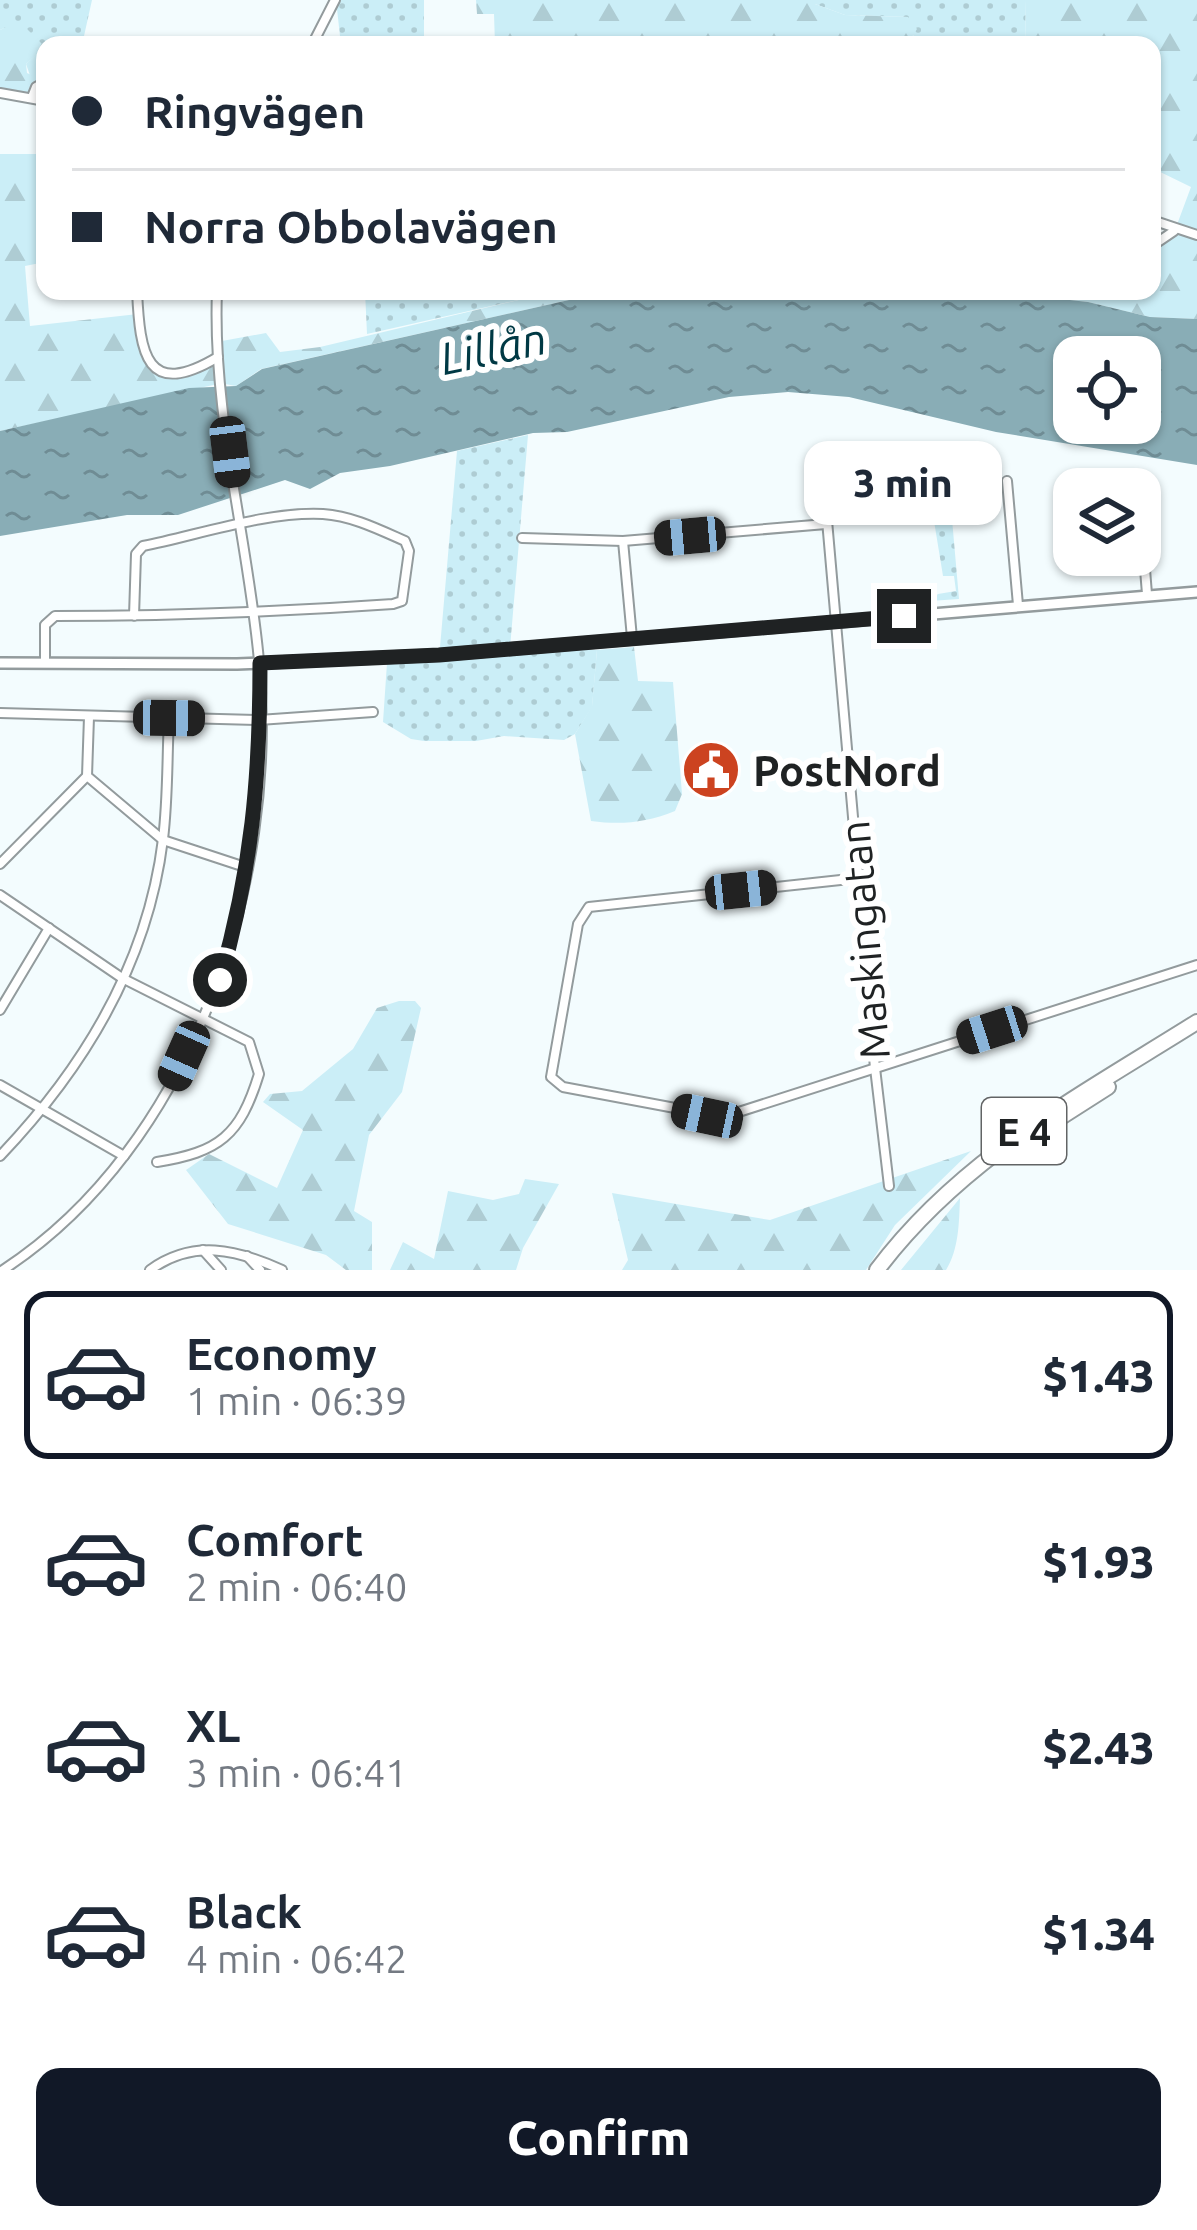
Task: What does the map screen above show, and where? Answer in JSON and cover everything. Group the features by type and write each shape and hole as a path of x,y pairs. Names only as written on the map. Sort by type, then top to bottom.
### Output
{"highway":[{"name":"E 4","path":"877,1270 924,1212 977,1165 1079,1094 1197,1027"},
{"name":"E 4","path":"886,1270 933,1215 972,1179 1197,1027"}],"street":[{"path":"317,36 335,0"},
{"path":"32,98 36,87"},
{"path":"0,93 36,99"},
{"path":"1161,224 1197,236"},
{"path":"1161,240 1175,230"},
{"path":"138,300 144,358 158,372 178,376 219,362"},
{"path":"3,1270 77,1208 124,1156 166,1095 220,980 248,868 259,772 260,663 219,362 217,300"},
{"name":"Maskingatan","path":"821,452 889,1186"},
{"path":"1007,481 1018,604"},
{"path":"45,662 45,625 51,617 134,616 251,614 402,601 409,551 405,541 327,514 294,514 139,548 134,616"},
{"path":"522,538 623,541 826,524"},
{"path":"623,541 632,638"},
{"path":"1146,576 1147,594"},
{"path":"0,663 260,663 439,655 1197,592"},
{"path":"0,713 259,720 373,712"},
{"path":"0,864 86,776 89,717"},
{"path":"0,1156 43,1111 111,1009 147,912 163,840 169,718"},
{"path":"86,776 163,840 248,868"},
{"path":"859,878 589,908 578,924 551,1077 563,1087 723,1117 1197,965"},
{"path":"0,896 122,978 249,1042 259,1074 233,1129 210,1150 157,1162"},
{"path":"0,1010 49,928"},
{"path":"0,1085 124,1156"},
{"path":"202,1249 220,1270"},
{"path":"150,1270 177,1255 202,1249 246,1255 282,1270"},
{"path":"246,1255 260,1270"}],"green space":[{"path":"0,0 92,0 84,36 36,40 19,28 0,30"},
{"path":"336,0 424,0 424,36 340,36"},
{"path":"476,0 815,0 845,15 908,17 917,29 913,36 495,36 494,14 477,14"},
{"path":"815,0 1026,0 1025,36 913,36 908,17 845,15"},
{"path":"1026,0 1197,0 1197,319 1150,317 1070,300 1161,300 1161,240 1175,230 1191,187 1161,172 1161,36 1025,36"},
{"path":"10,25 25,27 36,38 36,55 26,64 27,73 36,77 36,98 0,93 0,30"},
{"path":"36,55 36,92 26,64"},
{"path":"0,154 36,154 36,264 25,266 30,326 138,314 144,358 167,375 218,357 218,384 0,431"},
{"path":"365,300 518,300 367,334"},
{"path":"519,300 569,300 261,369 236,386 225,384 222,341 266,333 280,352 320,347"},
{"path":"528,435 510,648 597,650 592,707 575,734 564,740 504,736 476,741 411,739 383,722 387,663 439,659 457,451"},
{"path":"952,519 959,599 930,601 938,594 956,591 954,576 943,576 934,521"},
{"path":"634,647 638,681 673,682 682,794 675,811 653,818 591,821 575,734 592,706 597,650"},
{"path":"415,1001 421,1008 402,1092 369,1135 354,1211 372,1222 372,1270 346,1270 326,1255 228,1224 186,1170 209,1154 277,1188 303,1130 263,1102 270,1094 302,1091 353,1049 377,1008"},
{"path":"971,1151 895,1225 866,1270 622,1270 628,1260 612,1193 770,1220"},
{"path":"525,1179 559,1184 516,1270 390,1270 403,1242 434,1259 448,1191 493,1200 519,1194"},
{"path":"960,1198 956,1245 946,1270 901,1270"}],"water":[{"name":"Lillån","path":"569,300 1070,300 1150,317 1197,319 1197,465 1069,444 1161,444 1161,336 1053,336 1053,441 849,397 788,392 729,397 340,473 310,489 285,480 178,515 127,515 0,536 0,431 189,388 236,386 262,369"}],"place":[{"name":"PostNord","path":"711,770"}],"route":[{"path":"220,980 251,848 260,758 260,663 439,655 904,616"}]}
